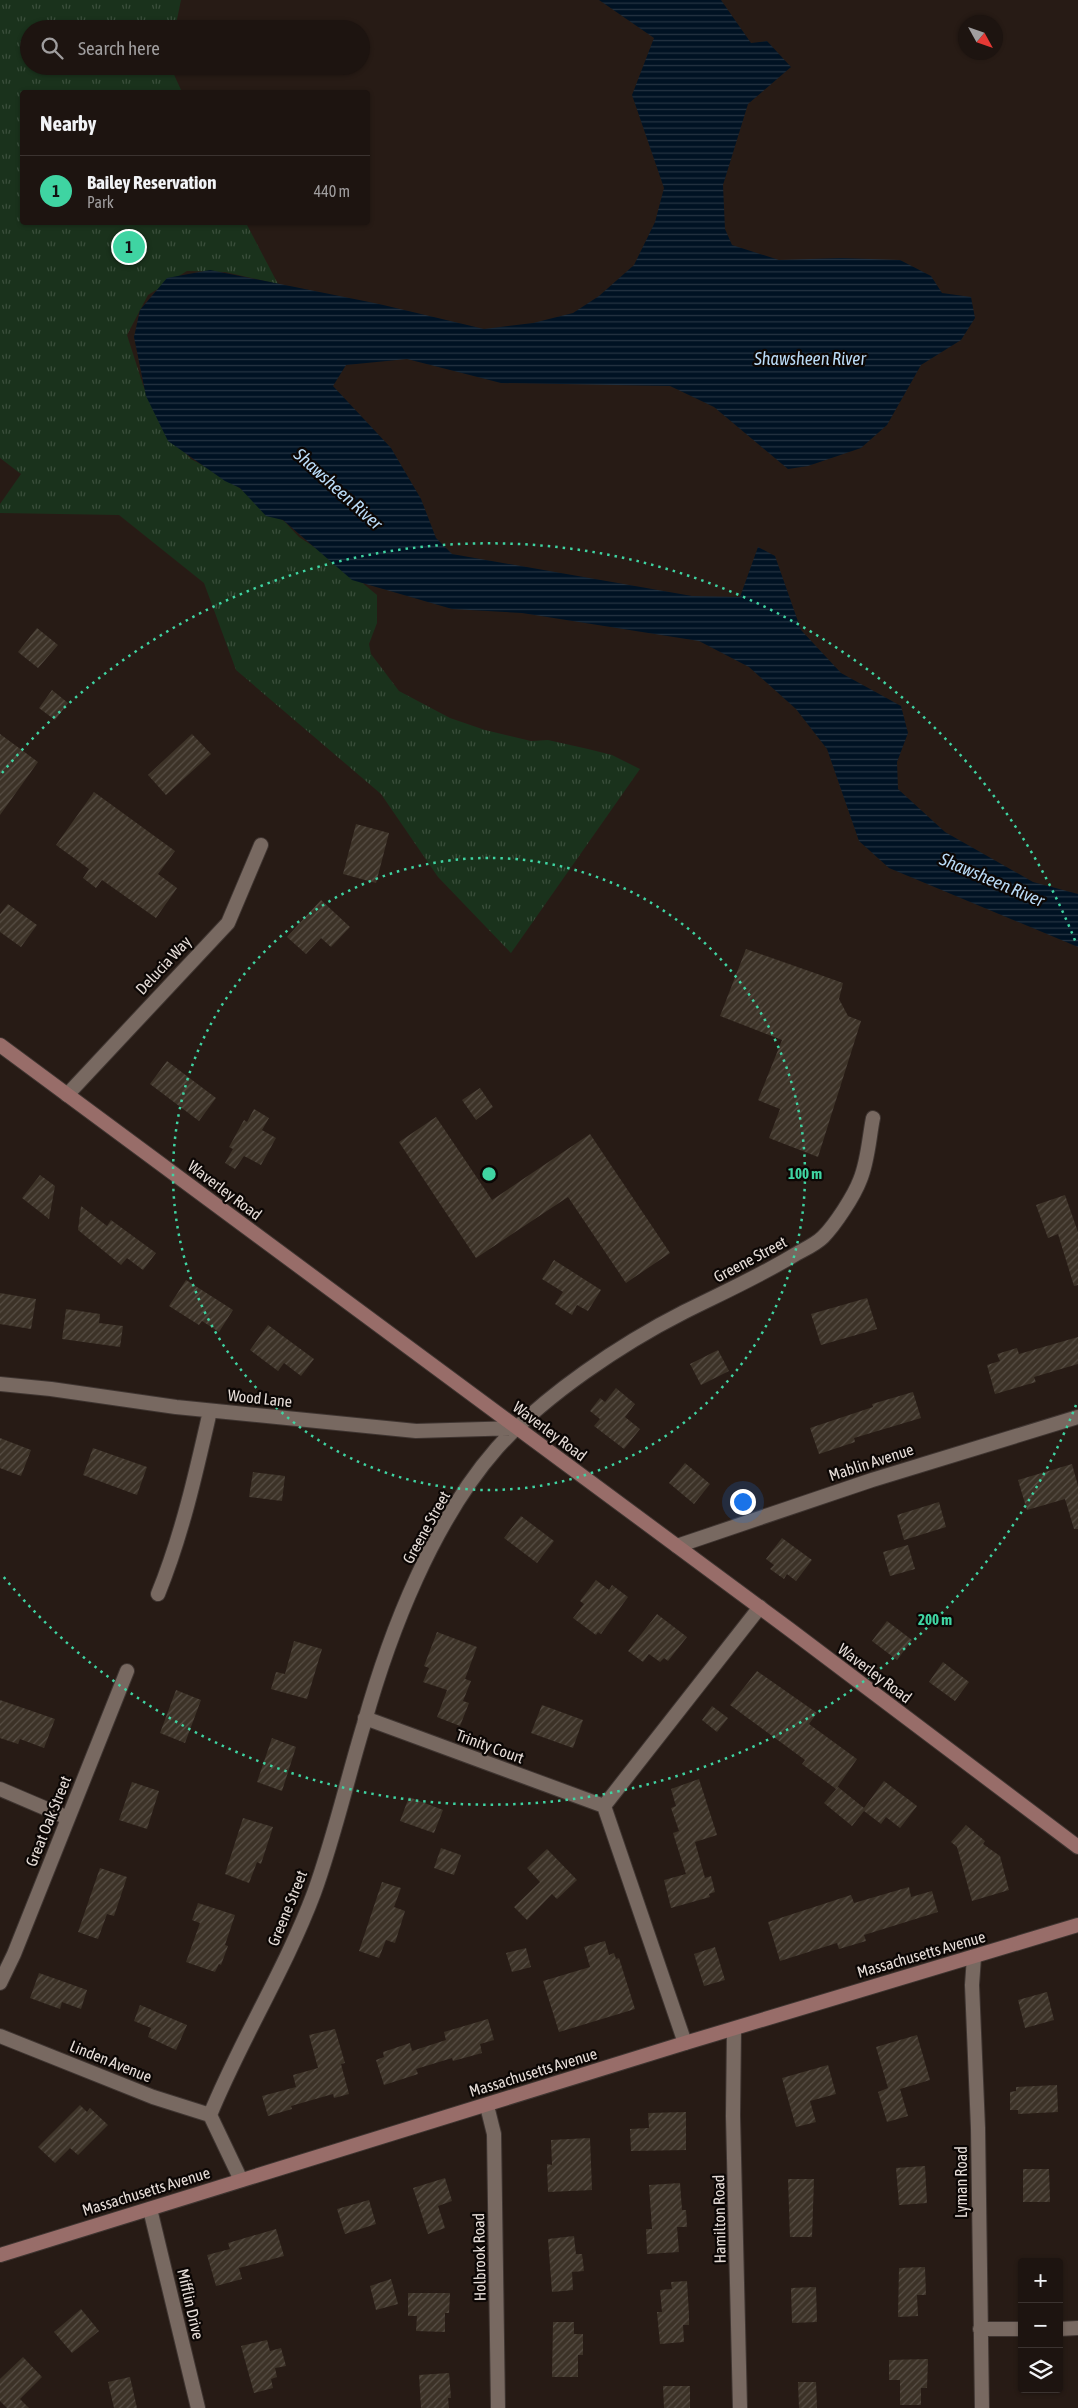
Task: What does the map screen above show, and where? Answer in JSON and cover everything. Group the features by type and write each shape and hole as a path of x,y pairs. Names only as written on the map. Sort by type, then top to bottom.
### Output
{"main road":[{"name":"Waverley Road","path":"0,1045 760,1607 1078,1847"},
{"name":"Massachusetts Avenue","path":"0,2255 240,2180 487,2106 734,2028 1078,1925"}],"street":[{"name":"Delucia Way","path":"67,1094 228,923 261,845"},
{"name":"Greene Street","path":"210,2115 235,2059 296,1936 315,1891 340,1811 365,1718 395,1630 430,1552 478,1473 499,1447 518,1428 577,1378 635,1340 683,1312 768,1272 822,1238 840,1214 860,1180 874,1118"},
{"name":"Wood Lane","path":"0,1384 210,1411 416,1431 518,1428"},
{"path":"158,1594 172,1561 193,1487 210,1411"},
{"name":"Mablin Avenue","path":"677,1546 872,1480 1078,1417"},
{"path":"685,2043 604,1806 760,1607"},
{"name":"Great Oak Street","path":"0,1983 127,1671"},
{"name":"Trinity Court","path":"365,1718 604,1806"},
{"path":"0,1789 68,1818"},
{"name":"Lyman Road","path":"974,1957 972,1985 978,2128 982,2408"},
{"name":"Hamilton Road","path":"734,2028 733,2116 740,2408"},
{"name":"Linden Avenue","path":"0,2036 153,2097 210,2115"},
{"name":"Holbrook Road","path":"487,2106 494,2134 498,2408"},
{"path":"210,2115 240,2180"},
{"name":"Mifflin Drive","path":"150,2209 198,2408"},
{"path":"1063,2329 1078,2328"},
{"path":"980,2329 1018,2329"}],"green space":[{"name":"Shawsheen River","path":"0,0 181,0 177,20 20,20 20,75 174,75 181,90 20,90 20,225 247,225 278,284 225,272 187,271 148,295 127,335 143,385 163,430 191,459 226,478 246,493 260,508 284,521 299,537 337,562 377,595 377,623 369,644 371,654 399,691 450,718 485,730 531,741 548,740 612,755 640,769 511,953 438,877 381,794 236,670 204,583 119,515 0,513 0,504 21,474 0,458"}],"water":[{"name":"Shawsheen River","path":"599,0 721,0 751,43 767,41 791,67 748,104 723,185 725,229 732,245 779,260 841,258 900,260 931,276 942,293 971,297 975,318 961,340 921,365 887,425 861,448 808,466 788,469 714,407 670,386 501,383 407,359 346,365 333,386 391,448 421,499 436,538 452,554 692,596 740,597 758,547 775,556 801,630 841,673 901,706 908,733 897,762 898,789 945,832 1033,882 1078,894 1078,947 889,868 859,841 827,749 796,709 749,667 699,641 522,613 452,609 352,580 283,520 266,516 240,488 225,481 168,441 146,396 134,337 140,310 167,278 210,270 379,304 484,329 533,323 573,313 599,296 634,265 655,222 664,188 632,95 654,38"}],"building":[{"path":"37,628 58,645 38,668 18,652"},
{"path":"52,690 68,703 55,720 39,708"},
{"path":"0,734 38,762 0,815"},
{"path":"192,734 211,754 166,795 148,775"},
{"path":"94,792 175,851 158,874 177,888 156,918 102,880 96,888 83,878 89,869 56,845"},
{"path":"356,824 389,833 376,883 343,874"},
{"path":"321,900 350,927 331,947 321,938 306,954 287,937"},
{"path":"8,904 37,925 21,947 0,932 0,914"},
{"path":"746,949 843,983 839,999 848,1016 861,1021 818,1157 769,1138 780,1109 758,1100 782,1040 720,1016"},
{"path":"167,1061 216,1098 199,1121 150,1084"},
{"path":"480,1088 493,1107 476,1120 462,1100"},
{"path":"254,1109 269,1118 262,1130 276,1138 261,1165 244,1156 235,1169 225,1163 233,1149 229,1147 244,1120 247,1122"},
{"path":"436,1117 492,1200 590,1134 670,1253 626,1283 568,1197 476,1258 399,1142"},
{"path":"40,1175 55,1186 49,1219 22,1198"},
{"path":"1065,1195 1078,1232 1078,1285 1074,1286 1058,1234 1048,1238 1036,1205"},
{"path":"81,1206 107,1226 111,1220 156,1253 143,1270 127,1258 121,1265 78,1230"},
{"path":"554,1260 601,1290 588,1311 577,1305 572,1315 555,1304 563,1292 542,1279"},
{"path":"186,1280 233,1310 219,1332 202,1321 199,1325 169,1306"},
{"path":"0,1293 36,1299 31,1329 0,1324"},
{"path":"867,1298 877,1329 821,1345 811,1314"},
{"path":"66,1309 100,1314 99,1323 123,1326 120,1347 62,1339"},
{"path":"268,1325 314,1359 301,1376 284,1363 278,1371 250,1350"},
{"path":"1078,1337 1078,1364 1034,1377 1036,1382 995,1394 987,1365 1000,1361 997,1354 1017,1348 1019,1354"},
{"path":"718,1350 729,1371 701,1385 690,1364"},
{"path":"616,1388 635,1404 625,1417 640,1429 624,1449 594,1426 600,1419 590,1411 600,1398 605,1402"},
{"path":"913,1392 921,1418 854,1438 855,1442 819,1454 810,1428 873,1407 872,1404"},
{"path":"0,1438 31,1450 21,1476 0,1468"},
{"path":"93,1448 147,1467 137,1495 83,1475"},
{"path":"685,1463 710,1484 694,1504 669,1483"},
{"path":"1072,1464 1078,1486 1078,1529 1074,1529 1065,1499 1027,1510 1018,1480"},
{"path":"253,1472 285,1476 282,1501 249,1497"},
{"path":"939,1502 946,1527 904,1540 897,1515"},
{"path":"521,1516 554,1541 537,1563 504,1538"},
{"path":"782,1538 812,1560 796,1581 787,1574 784,1579 770,1569 774,1565 766,1559"},
{"path":"908,1545 915,1569 890,1576 883,1552"},
{"path":"596,1580 609,1590 612,1585 628,1597 601,1634 598,1632 596,1635 573,1618 584,1604 580,1601"},
{"path":"657,1614 687,1637 668,1661 664,1658 660,1662 649,1654 643,1662 628,1651"},
{"path":"887,1621 912,1640 897,1660 872,1641"},
{"path":"437,1632 477,1647 465,1679 471,1681 463,1701 469,1703 460,1726 437,1717 447,1690 423,1682 429,1668 424,1666"},
{"path":"294,1641 322,1649 307,1699 271,1689 276,1672 285,1674"},
{"path":"943,1662 969,1682 955,1701 929,1682"},
{"path":"757,1671 817,1713 809,1724 857,1759 836,1789 802,1764 805,1760 730,1705"},
{"path":"176,1690 201,1700 185,1743 160,1733"},
{"path":"0,1700 55,1719 44,1748 20,1739 18,1744 0,1738"},
{"path":"542,1705 583,1720 573,1748 531,1733"},
{"path":"712,1706 728,1718 717,1732 702,1720"},
{"path":"272,1738 296,1747 282,1791 257,1782"},
{"path":"699,1779 717,1835 695,1842 705,1878 711,1876 715,1892 709,1894 710,1897 671,1908 664,1880 686,1874 673,1833 679,1831 671,1808 676,1806 671,1789"},
{"path":"884,1781 917,1806 900,1828 886,1817 881,1824 864,1811 852,1826 824,1803 838,1787 864,1808"},
{"path":"132,1782 159,1791 147,1829 119,1820"},
{"path":"409,1797 443,1810 434,1833 400,1821"},
{"path":"243,1818 273,1827 261,1864 257,1862 249,1883 225,1874"},
{"path":"966,1825 985,1841 983,1844 1000,1856 1009,1890 972,1901 957,1847 951,1842"},
{"path":"441,1848 461,1855 454,1875 434,1868"},
{"path":"547,1849 577,1880 557,1899 552,1894 527,1920 514,1907 540,1882 527,1868"},
{"path":"100,1868 127,1877 114,1916 107,1914 98,1939 78,1932"},
{"path":"382,1882 401,1888 394,1907 405,1911 395,1943 386,1940 379,1958 359,1951"},
{"path":"909,1887 911,1897 932,1891 938,1912 864,1935 866,1941 839,1949 837,1943 780,1961 768,1922 851,1895 854,1903"},
{"path":"198,1903 235,1915 225,1945 228,1946 221,1965 219,1964 215,1972 186,1962 200,1923 192,1920"},
{"path":"605,1941 609,1955 614,1953 616,1959 619,1958 635,2009 559,2032 543,1981 590,1967 584,1947"},
{"path":"715,1947 725,1980 704,1986 694,1954"},
{"path":"526,1948 531,1967 512,1972 506,1953"},
{"path":"39,1973 87,1990 81,2009 62,2002 60,2009 30,1998"},
{"path":"1047,1992 1054,2020 1025,2028 1018,2000"},
{"path":"140,2005 187,2025 176,2050 148,2037 151,2028 134,2021"},
{"path":"488,2019 494,2040 480,2044 482,2053 453,2061 452,2058 416,2069 418,2074 384,2085 376,2060 384,2057 383,2052 410,2043 412,2051 446,2040 444,2032"},
{"path":"335,2029 345,2063 341,2064 349,2094 334,2098 333,2094 291,2106 292,2109 268,2116 262,2096 296,2087 293,2075 318,2068 309,2035"},
{"path":"917,2035 930,2080 900,2089 908,2116 887,2122 878,2092 888,2088 876,2047"},
{"path":"828,2065 836,2094 810,2101 816,2122 796,2127 782,2078"},
{"path":"1057,2085 1058,2112 1018,2114 1018,2110 1010,2110 1010,2092 1016,2091 1016,2087"},
{"path":"80,2105 87,2112 90,2108 108,2125 78,2155 70,2148 55,2163 38,2147"},
{"path":"686,2112 686,2150 631,2151 630,2129 649,2128 648,2113"},
{"path":"590,2138 592,2190 548,2192 547,2164 552,2165 551,2140"},
{"path":"925,2166 927,2203 899,2205 896,2168"},
{"path":"1023,2169 1049,2169 1050,2202 1023,2202"},
{"path":"445,2178 452,2201 438,2206 445,2228 428,2234 413,2188"},
{"path":"788,2179 814,2179 812,2237 790,2237"},
{"path":"680,2183 682,2210 686,2210 687,2227 677,2227 679,2252 647,2254 646,2229 652,2229 649,2185"},
{"path":"369,2200 376,2224 345,2234 337,2209"},
{"path":"276,2229 284,2256 239,2268 242,2279 216,2286 207,2255 230,2249 228,2243"},
{"path":"574,2236 576,2254 582,2254 584,2271 572,2272 573,2290 552,2292 548,2239"},
{"path":"925,2267 926,2295 917,2295 918,2316 898,2317 899,2268"},
{"path":"391,2279 398,2304 376,2310 370,2286"},
{"path":"687,2281 689,2325 683,2325 684,2342 660,2344 657,2312 662,2312 660,2290 672,2289 671,2282"},
{"path":"816,2287 817,2322 792,2323 791,2288"},
{"path":"408,2293 450,2293 449,2313 445,2313 445,2332 416,2331 417,2316 408,2316"},
{"path":"81,2309 99,2331 72,2353 54,2332"},
{"path":"553,2322 574,2322 574,2334 583,2334 583,2355 578,2355 578,2377 552,2377"},
{"path":"267,2340 270,2351 281,2348 286,2366 275,2368 277,2377 271,2379 273,2388 254,2393 241,2346"},
{"path":"23,2357 42,2377 20,2399 29,2408 7,2408 0,2401 0,2379"},
{"path":"928,2359 927,2388 921,2388 921,2405 900,2405 900,2380 889,2380 889,2360"},
{"path":"449,2373 451,2398 448,2398 449,2408 421,2408 419,2375"},
{"path":"130,2377 137,2408 114,2408 108,2382"},
{"path":"798,2382 816,2382 817,2408 799,2408"},
{"path":"663,2386 690,2386 690,2408 664,2408"}],"place":[{"name":"Bailey Reservation","path":"129,247"}]}
